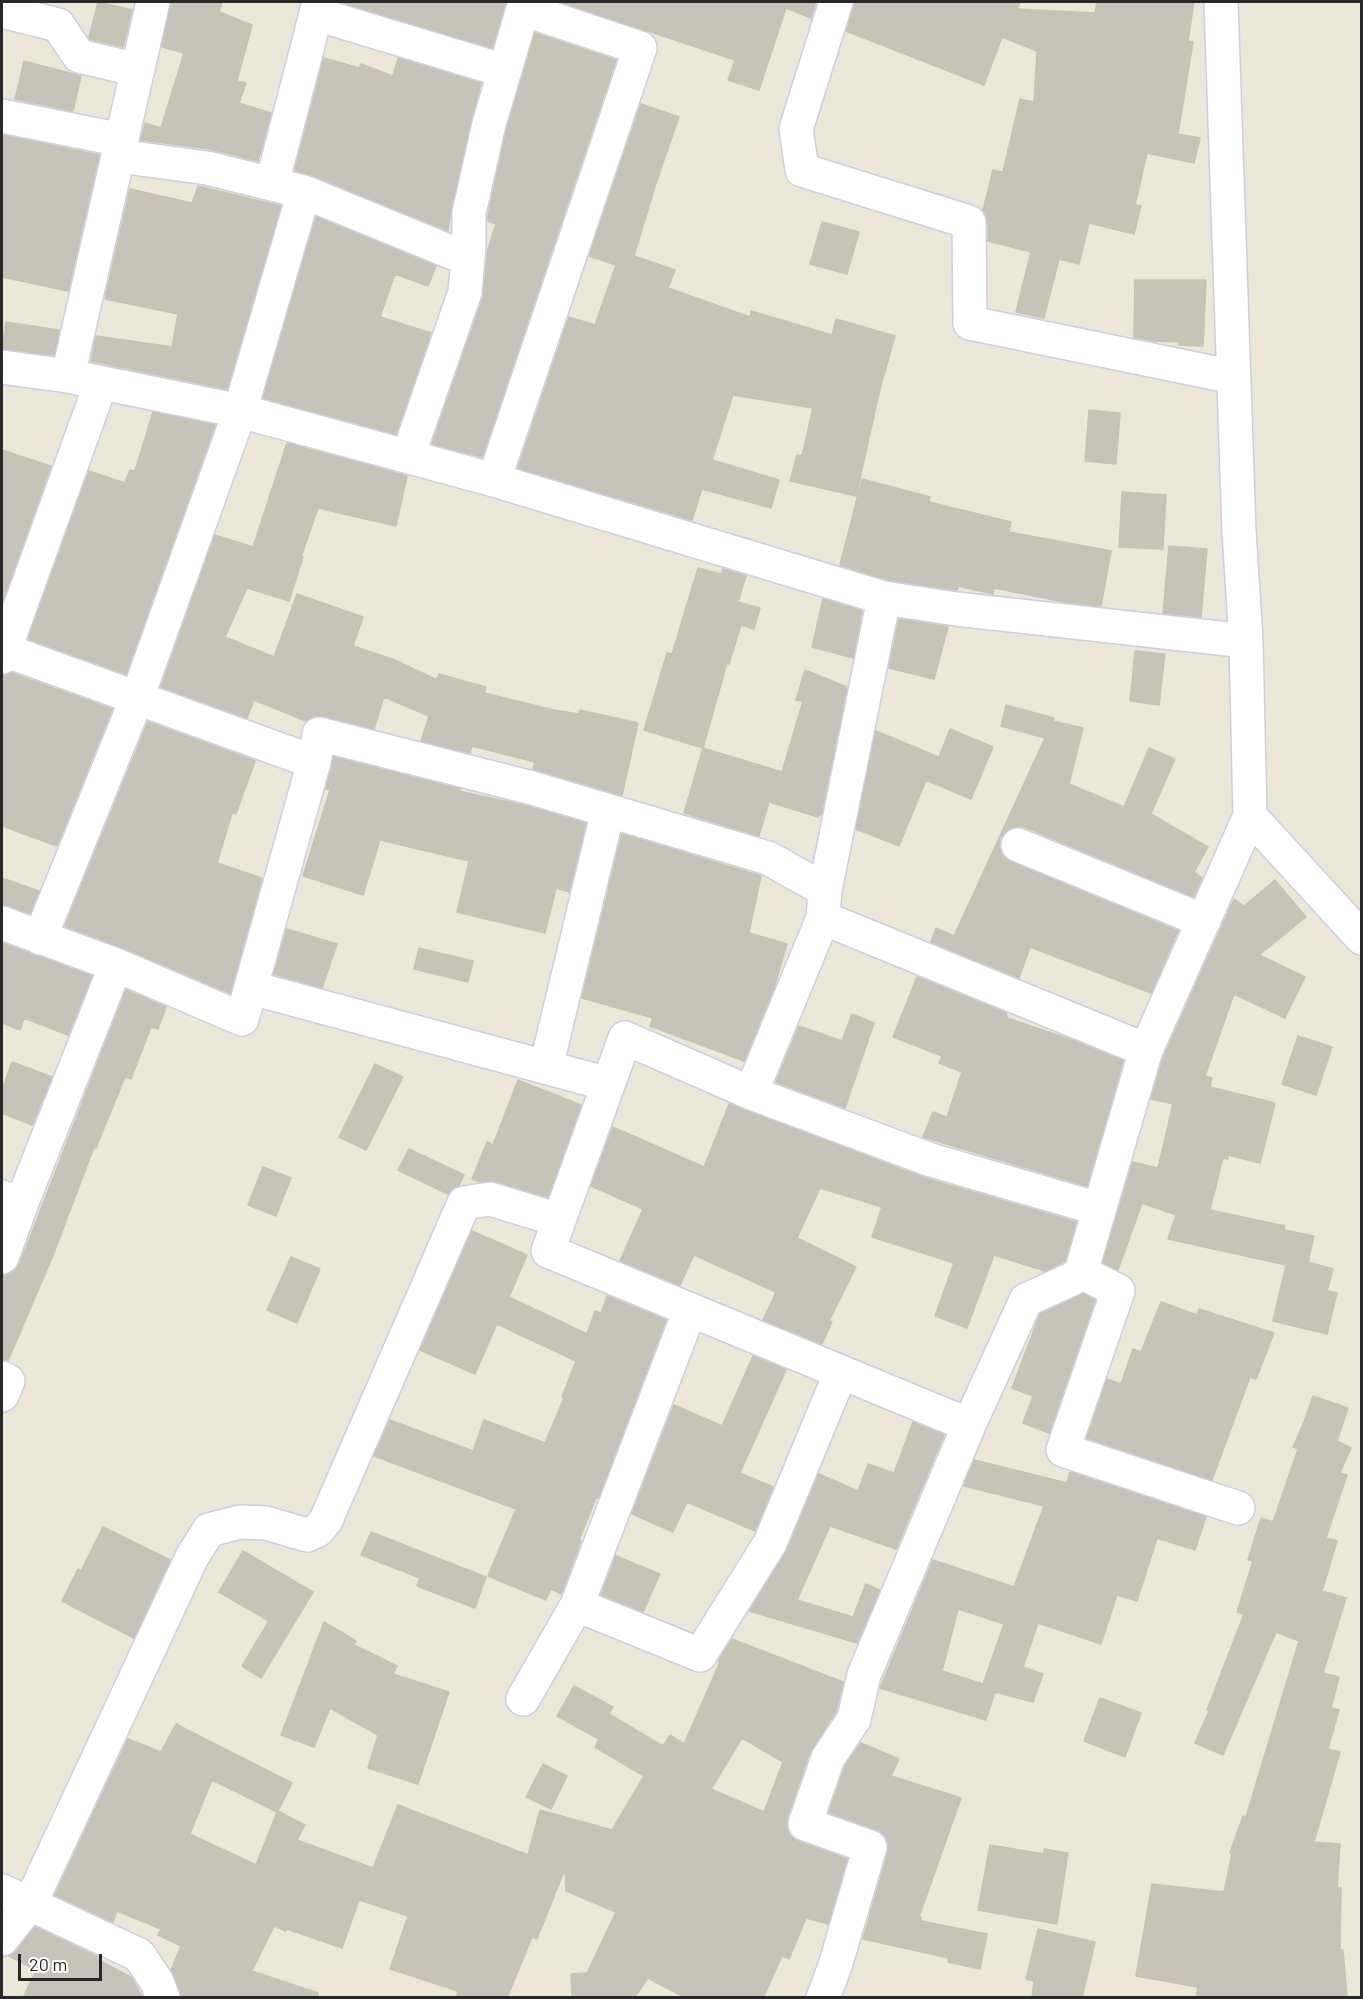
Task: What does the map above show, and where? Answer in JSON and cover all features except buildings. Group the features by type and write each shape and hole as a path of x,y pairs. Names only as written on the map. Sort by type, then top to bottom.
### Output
{"street":[{"path":"68,376 153,2"},
{"path":"836,2 796,129 802,170 969,222 969,323 1234,377"},
{"path":"823,1998 835,1966 870,1847 805,1824 828,1758 854,1719 864,1675 969,1425 1026,1300 1072,1279 1081,1272 1146,1050 1250,816 1246,641 1239,531 1221,2"},
{"path":"408,456 465,292 469,213 489,124 524,5 640,48 494,480"},
{"path":"272,184 318,8 504,71"},
{"path":"2,11 58,25 79,56 138,70"},
{"path":"2,116 120,148 304,192 468,259"},
{"path":"40,938 137,698 240,411 304,192"},
{"path":"2,367 68,376 240,411 494,480 884,598 956,609 1246,641"},
{"path":"101,384 3,653 137,698 314,762"},
{"path":"751,1093 824,904 884,598"},
{"path":"2,923 116,965 242,1019 314,762 319,734 532,788 768,858 824,904 1146,1050"},
{"path":"546,1067 608,811"},
{"path":"1250,816 1362,938"},
{"path":"1017,845 1204,921"},
{"path":"2,1257 11,1201 116,965"},
{"path":"252,988 608,1084"},
{"path":"969,1425 548,1251 625,1038 751,1093 931,1160 1099,1209"},
{"path":"2,1940 16,1897 192,1557 209,1530 240,1522 266,1522 307,1535 318,1530 326,1520 464,1203 490,1199 559,1220"},
{"path":"1081,1272 1118,1291 1063,1450 1238,1508"},
{"path":"523,1699 577,1605 690,1310"},
{"path":"577,1605 700,1655 770,1543 841,1372"},
{"path":"2,1378 8,1381 2,1395"},
{"path":"16,1897 139,1956 157,1982 163,1998"}]}
